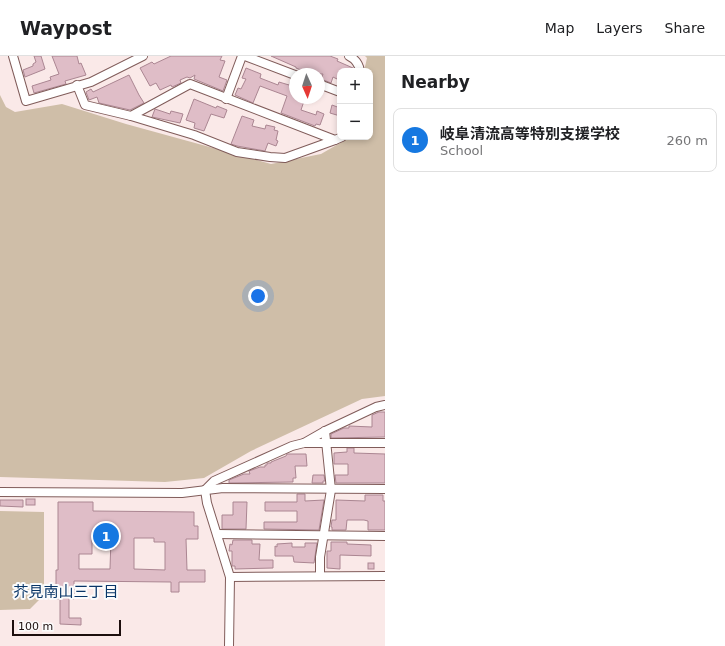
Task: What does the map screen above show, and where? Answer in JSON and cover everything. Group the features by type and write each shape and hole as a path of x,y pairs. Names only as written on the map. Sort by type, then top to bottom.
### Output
{"street":[{"path":"14,56 26,101 91,82 143,56"},
{"path":"226,99 242,56"},
{"path":"245,56 289,73"},
{"path":"349,56 353,58 359,68"},
{"path":"131,116 190,84 226,99 337,138"},
{"path":"78,85 85,105 131,116 194,135 237,152 285,158 337,138"},
{"path":"325,86 337,91"},
{"path":"304,444 325,431 376,407 385,405"},
{"path":"320,576 320,558 331,490 325,431"},
{"path":"205,490 214,481 292,446 326,443 385,443"},
{"path":"0,492 182,492 223,488 331,490 385,489"},
{"path":"205,490 216,534 230,577 229,646"},
{"path":"216,534 324,534 385,536"},
{"path":"230,577 385,576"}],"shaded area":[{"path":"365,56 385,56 385,396 362,399 251,451 204,478 165,482 0,477 0,95 6,107 15,112 62,104 126,124 271,164 321,154 345,140 373,140 373,68 365,68 367,58"},
{"path":"0,511 44,512 44,595 30,609 0,610"}],"building":[{"path":"34,56 41,56 45,69 25,77 23,70 33,66 36,62"},
{"path":"52,56 77,56 79,64 81,63 86,75 65,81 66,84 34,93 32,86 51,80 50,77 59,74"},
{"path":"171,56 222,56 220,60 225,61 219,77 227,80 223,91 194,79 195,75 190,78 187,77 180,80 181,83 172,87 171,85 160,90 156,83 150,86 140,68 152,62 154,64"},
{"path":"271,56 330,56 353,68 337,68 337,79 333,77 331,83 325,81 325,68 296,67"},
{"path":"246,68 261,74 260,78 278,85 279,82 289,85 289,104 303,104 301,110 316,115 317,111 324,114 320,125 316,124 315,126 281,113 287,96 260,86 253,103 235,95 238,88 241,89 246,79 242,78"},
{"path":"129,75 144,103 130,110 99,103 97,97 89,100 86,92 91,89 93,92"},
{"path":"194,99 216,108 217,106 227,110 224,118 211,114 204,131 194,128 195,123 186,120"},
{"path":"332,105 337,107 337,115 330,113"},
{"path":"155,109 170,114 171,111 183,114 180,123 152,117"},
{"path":"242,116 254,120 252,126 265,129 266,125 275,127 274,130 278,131 276,140 278,141 276,146 268,143 265,151 231,144"},
{"path":"379,412 385,412 385,437 331,438 331,434 344,428 349,428 349,426 372,427 372,415"},
{"path":"347,448 354,448 354,453 385,454 385,483 336,483 335,475 348,475 348,464 334,464 334,453 347,452"},
{"path":"287,454 306,454 307,466 295,466 296,478 293,478 293,482 229,483 229,480 244,474 250,474 249,471 260,467 265,467 267,463 271,463 286,456"},
{"path":"313,475 324,475 325,481 323,481 323,483 312,483"},
{"path":"297,494 305,494 305,501 324,500 319,530 264,529 264,522 297,522 297,511 265,511 265,502 297,502"},
{"path":"365,495 383,495 383,501 385,501 385,530 368,530 368,521 347,520 346,530 332,530 332,520 336,520 336,500 365,501"},
{"path":"26,499 35,499 35,505 26,505"},
{"path":"0,500 23,500 23,507 0,506"},
{"path":"58,502 93,502 93,511 194,512 194,526 198,526 198,539 186,539 187,570 205,570 205,582 179,582 179,592 171,592 171,582 74,581 74,599 69,599 69,618 81,618 81,625 60,624 60,599 56,599 56,570 58,570","holes":["92,538 111,538 110,569 79,569 79,554 92,554","134,538 154,538 154,542 165,542 165,570 134,569"]},
{"path":"233,502 247,502 246,529 222,529 222,515 233,515"},
{"path":"233,540 252,540 252,544 260,544 259,560 273,560 273,568 235,569 235,566 232,566 232,551 229,551 230,544 232,545"},
{"path":"331,542 371,545 371,556 340,555 340,569 327,568 327,551 331,551"},
{"path":"292,543 292,547 305,547 305,543 317,543 314,563 294,562 293,556 275,556 275,546 277,547 277,544"},
{"path":"368,563 374,563 374,569 368,569"}],"place":[{"name":"岐阜清流高等特別支援学校","path":"106,536"}],"district":[{"name":"芥見南山三丁目","path":"66,592"}]}
